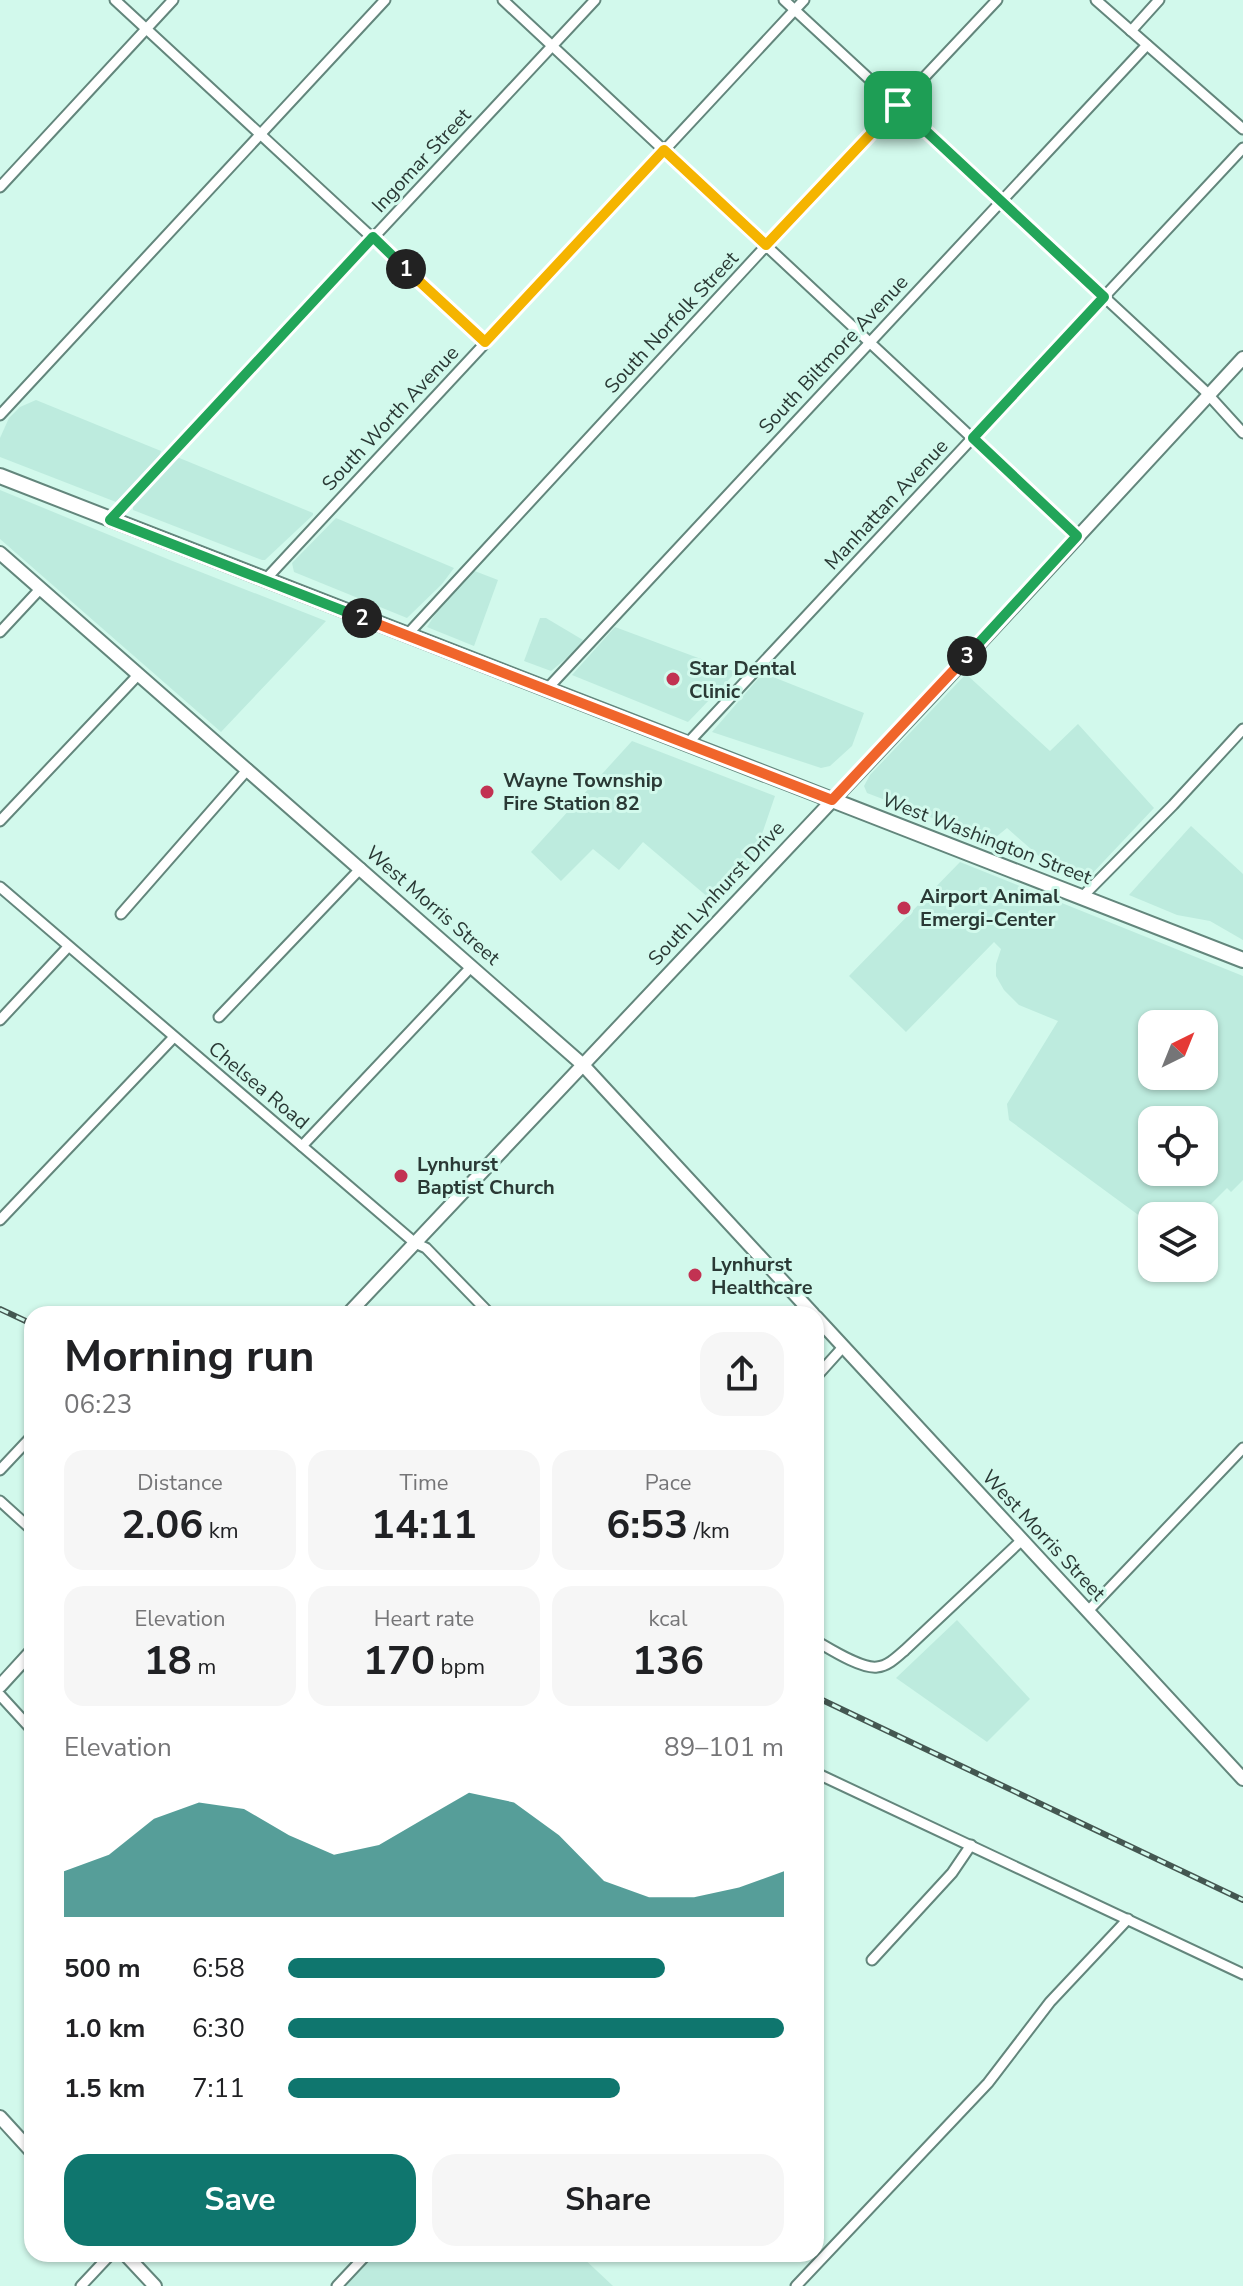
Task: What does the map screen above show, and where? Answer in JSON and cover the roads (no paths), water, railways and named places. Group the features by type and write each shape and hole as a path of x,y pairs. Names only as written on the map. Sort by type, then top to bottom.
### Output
{"main road":[{"name":"South Lynhurst Drive","path":"356,1306 1243,358"},
{"name":"West Washington Street","path":"0,476 1243,960"},
{"name":"West Morris Street","path":"0,553 582,1064 806,1306"},
{"name":"West Morris Street","path":"824,1326 1243,1779"},
{"path":"0,1686 24,1660"},
{"path":"0,2117 24,2143"},
{"path":"132,2262 155,2286"}],"street":[{"path":"115,0 485,342"},
{"path":"0,187 173,0"},
{"path":"0,415 385,0"},
{"path":"503,0 1077,536"},
{"name":"Ingomar Street","path":"110,520 595,0"},
{"path":"784,0 1208,395 1243,433"},
{"name":"South Worth Avenue","path":"265,580 804,0"},
{"name":"South Norfolk Street","path":"407,635 766,245 997,0"},
{"path":"1096,0 1243,129"},
{"path":"1131,31 1159,0"},
{"name":"South Biltmore Avenue","path":"547,689 1147,45"},
{"name":"Manhattan Avenue","path":"687,744 1243,148"},
{"path":"0,632 41,588"},
{"path":"0,821 139,674"},
{"path":"1082,897 1243,729"},
{"path":"121,914 248,769"},
{"path":"219,1017 361,868"},
{"name":"Chelsea Road","path":"0,887 415,1243 426,1248 482,1306"},
{"path":"0,1020 68,947"},
{"path":"302,1146 472,966"},
{"path":"0,1220 174,1037"},
{"path":"824,1368 843,1347"},
{"path":"0,1470 24,1444"},
{"path":"1088,1611 1243,1448"},
{"path":"0,1501 24,1523"},
{"path":"824,1645 860,1663 879,1667 905,1650 1022,1540"},
{"path":"0,1695 24,1721"},
{"path":"824,1777 1243,1974"},
{"path":"872,1960 952,1873 971,1845"},
{"path":"824,2256 988,2083 1050,2002 1128,1919"},
{"path":"81,2286 104,2262"},
{"path":"337,2286 360,2262"},
{"path":"796,2286 819,2262"}],"railway":[{"path":"0,1309 24,1320"},
{"path":"824,1701 1243,1900"}],"place":[{"name":"Star Dental Clinic","path":"673,679"},
{"name":"Wayne Township Fire Station 82","path":"487,792"},
{"name":"Airport Animal Emergi-Center","path":"904,908"},
{"name":"Lynhurst Baptist Church","path":"401,1176"},
{"name":"Lynhurst Healthcare","path":"695,1275"}]}
